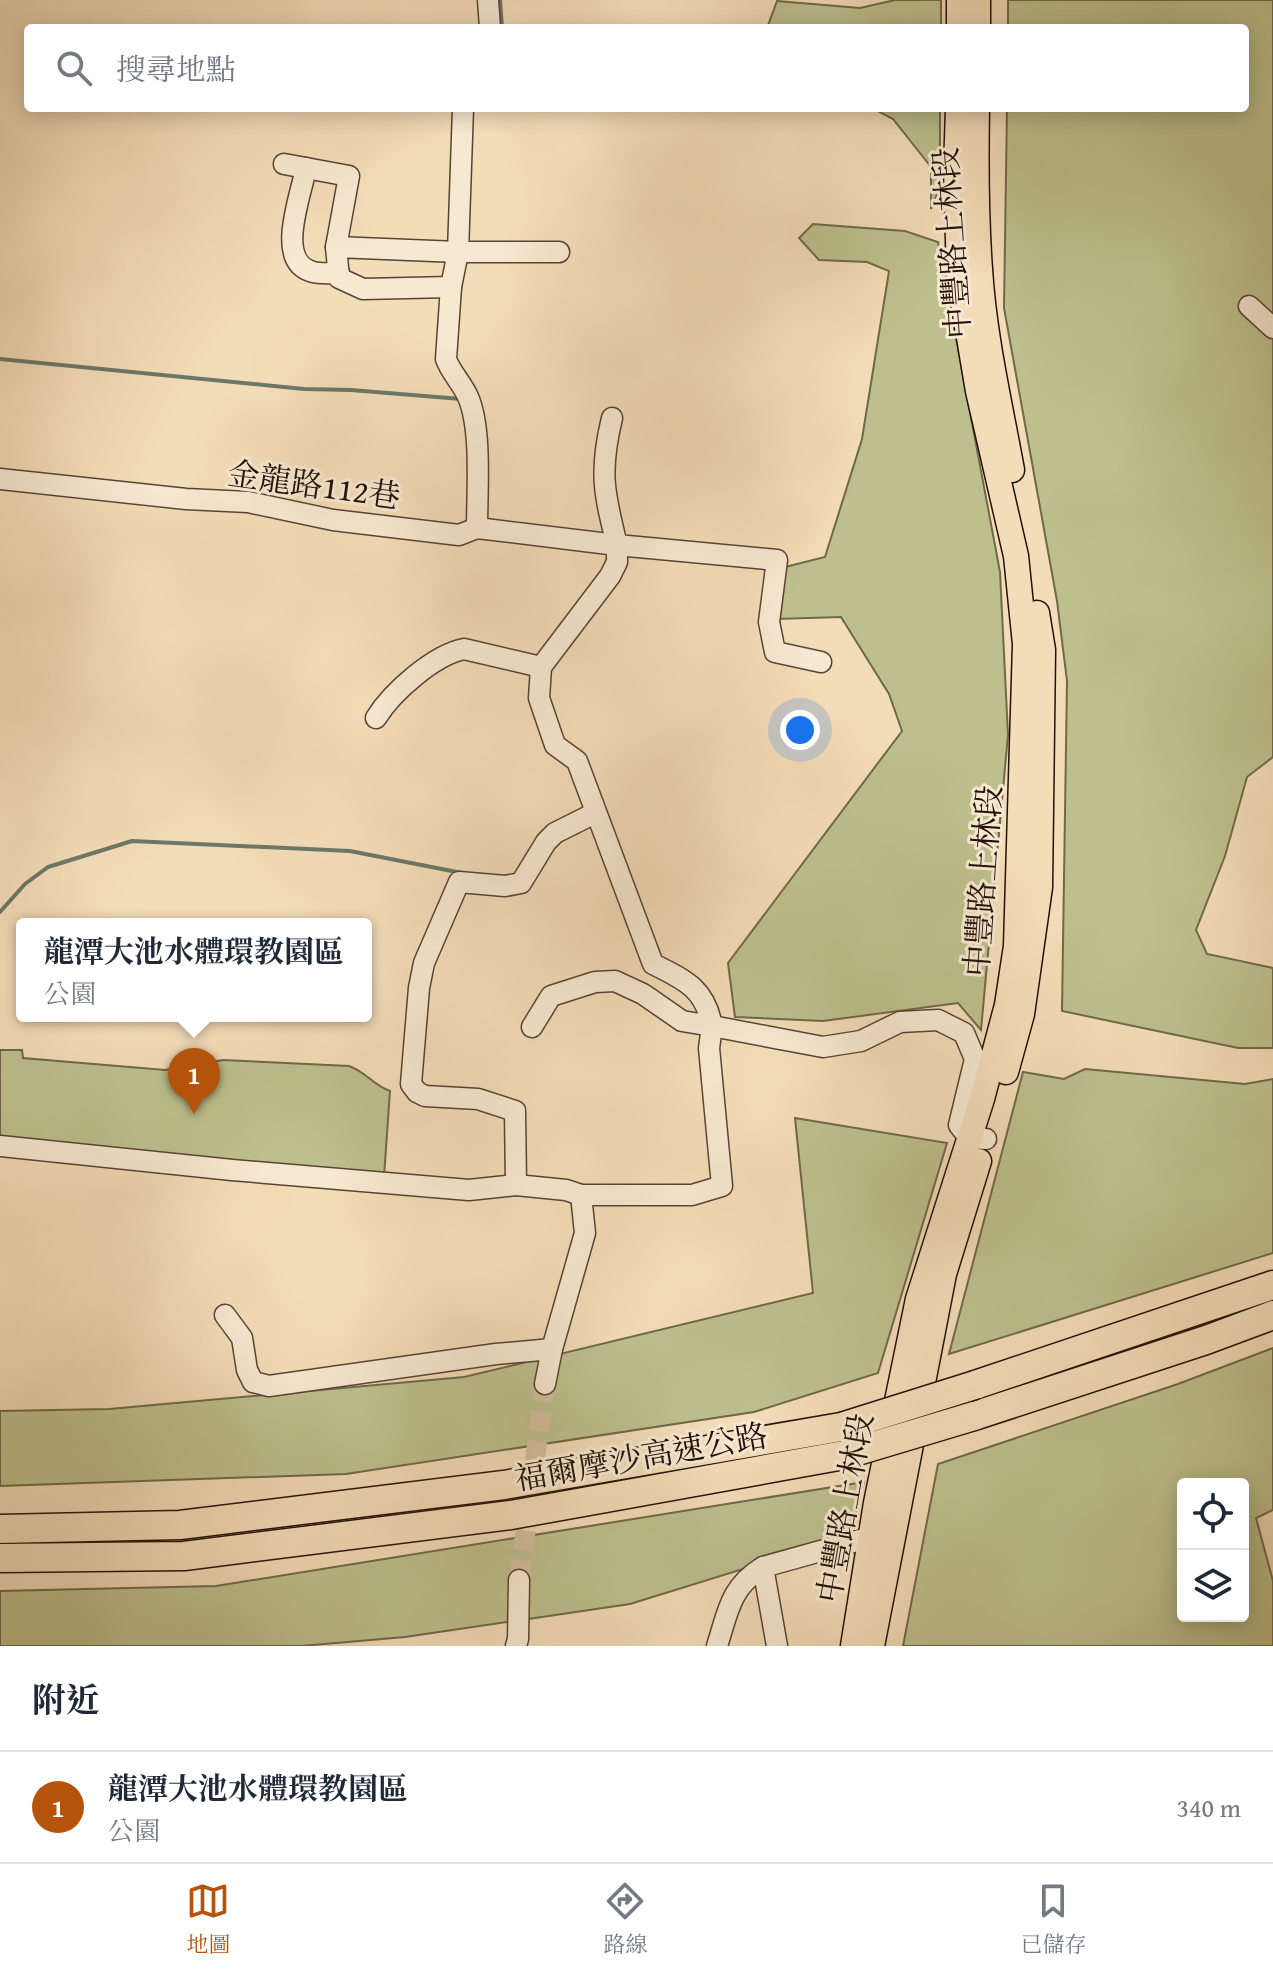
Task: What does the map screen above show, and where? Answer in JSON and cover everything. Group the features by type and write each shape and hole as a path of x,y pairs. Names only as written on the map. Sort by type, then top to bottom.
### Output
{"highway":[{"name":"福爾摩沙高速公路","path":"0,1529 195,1523 504,1485 841,1427 1273,1285"},
{"name":"福爾摩沙高速公路","path":"0,1558 184,1556 511,1515 844,1455 974,1416 1273,1315"}],"main road":[{"path":"959,0 959,24"},
{"path":"978,0 978,24"},
{"name":"中豐路上林段","path":"872,1646 944,1274 978,1138 1007,1005 1016,946 1025,644 1016,556 978,391 959,278 958,112"},
{"name":"中豐路上林段","path":"853,1646 918,1299 1022,1014 1040,887 1043,650 987,330 980,271 976,185 977,112"}],"street":[{"path":"488,0 490,24"},
{"path":"463,112 458,252 451,287 446,359 468,396 475,423 477,528"},
{"path":"284,164 349,176 336,247 339,278 363,289 451,287"},
{"path":"306,168 290,246 301,266 313,272 339,273"},
{"path":"336,247 559,252"},
{"path":"1249,306 1273,328"},
{"path":"0,1146 469,1190 516,1185 566,1190 581,1195 692,1195 722,1186 708,1005 686,981 653,964 577,761 555,745 539,698 541,667 610,576 617,562 617,545 604,492 603,453 612,418"},
{"name":"金龍路112巷","path":"0,479 186,499 248,502 333,520 459,535 477,528 777,560 769,622 775,652 821,662"},
{"path":"376,718 409,681 454,651 464,649 541,667"},
{"path":"516,1185 515,1111 478,1099 425,1096 411,1084 424,963 459,882 505,886 521,883 555,833 595,813"},
{"path":"532,1027 551,996 595,982 615,981 643,994 682,1021 823,1047 861,1041 900,1022 938,1020 964,1033 975,1059 959,1125 978,1138"},
{"path":"545,1384 585,1233 581,1195"},
{"path":"225,1315 242,1338 247,1370 253,1382 269,1386 552,1349"},
{"path":"717,1646 738,1587 748,1576 763,1567 871,1537"},
{"path":"763,1567 777,1646"},
{"path":"516,1646 519,1580"}],"green space":[{"path":"895,0 941,0 941,24 768,24 777,1 860,8"},
{"path":"1008,0 1273,0 1273,757 1247,777 1225,856 1196,930 1207,954 1273,968 1273,1048 1238,1048 1062,1011 1067,681 1057,601 1004,308 1007,112 1249,112 1249,24 1008,24"},
{"path":"880,112 940,112 940,187 931,209 931,167 893,119"},
{"path":"813,224 905,231 938,242 1000,572 1008,735 981,1030 958,1003 823,1021 735,1017 728,963 902,731 889,694 841,617 776,619 777,569 825,557 862,439 889,271 867,262 819,260 799,238"},
{"path":"0,1050 22,1050 23,1058 165,1070 223,1060 349,1066 390,1091 384,1177 0,1138"},
{"path":"1085,1069 1245,1084 1273,1079 1273,1253 949,1354 1023,1072 1064,1079"},
{"path":"795,1118 947,1143 878,1373 754,1412 346,1474 0,1486 0,1411 109,1409 464,1377 813,1293"},
{"path":"1273,1348 1273,1510 1256,1518 1273,1581 1273,1646 903,1646 938,1464 1178,1384"},
{"path":"864,1482 851,1532 630,1604 405,1637 301,1646 0,1646 0,1591 216,1586"}],"waterway":[{"path":"500,0 502,24"},
{"path":"0,359 304,389 461,399"},
{"path":"0,912 25,884 48,867 132,841 350,851 462,873"}],"tunnel":[{"path":"519,1580 545,1384"}],"place":[{"name":"龍潭大池水體環教園區","path":"194,1114"}]}
